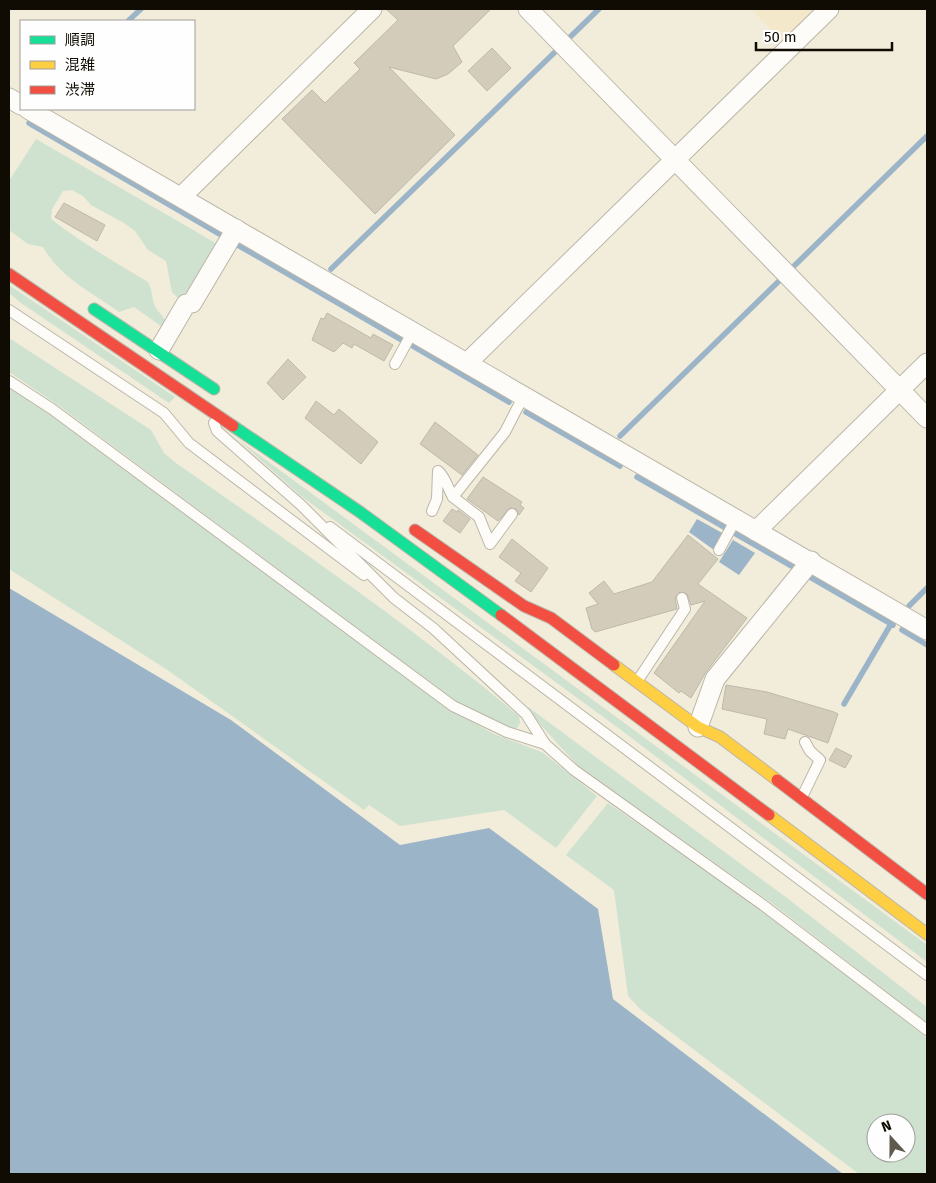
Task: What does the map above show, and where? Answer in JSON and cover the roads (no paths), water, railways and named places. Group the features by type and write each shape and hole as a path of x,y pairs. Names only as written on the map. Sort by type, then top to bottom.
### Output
{"street":[{"path":"181,197 372,9"},
{"path":"528,9 927,418"},
{"path":"468,362 829,9"},
{"path":"9,98 20,104"},
{"path":"30,110 413,330 927,630"},
{"path":"158,350 186,304 192,303 236,229"},
{"path":"9,274 360,512 634,713 927,934"},
{"path":"84,302 224,396"},
{"path":"756,531 927,363"},
{"path":"402,521 524,606 551,618 698,727 720,737 927,891"},
{"path":"698,727 715,680 811,561"}],"lane":[{"path":"9,310 164,413 189,443 433,628 526,714 545,744 574,770 763,905 927,1030"},
{"path":"396,364 413,330"},
{"path":"9,381 59,414 453,706 507,732 545,744"},
{"path":"453,497 505,432 524,395"},
{"path":"209,408 217,431 301,505 394,598"},
{"path":"432,511 437,499 438,471 442,474 447,488 453,497 479,517 490,544 512,514"},
{"path":"301,505 927,975"},
{"path":"719,550 736,519"},
{"path":"637,681 685,609 682,598"},
{"path":"801,798 820,760 810,751 805,742"}],"water":[{"path":"697,519 724,534 714,550 689,532"},
{"path":"733,540 755,553 739,575 719,562"},
{"path":"9,588 231,720 400,845 489,828 598,909 613,999 843,1174 9,1174"}],"waterway":[{"path":"129,20 141,9"},
{"path":"567,40 599,9"},
{"path":"331,269 556,51"},
{"path":"29,123 223,236"},
{"path":"792,268 927,136"},
{"path":"236,244 400,339"},
{"path":"620,436 780,280"},
{"path":"413,346 509,402"},
{"path":"526,412 620,466"},
{"path":"637,477 724,527"},
{"path":"736,534 795,568"},
{"path":"810,577 893,625"},
{"path":"909,606 927,588"},
{"path":"844,704 891,624"},
{"path":"902,630 927,645"}]}
